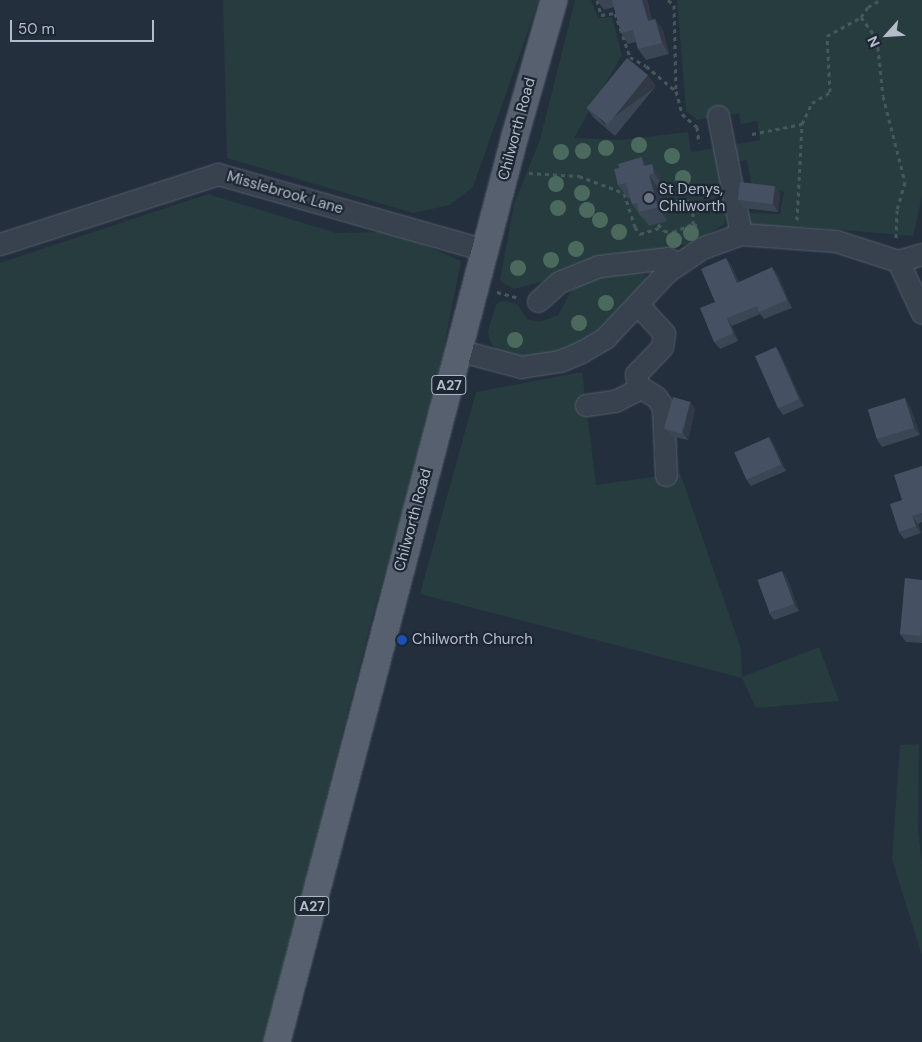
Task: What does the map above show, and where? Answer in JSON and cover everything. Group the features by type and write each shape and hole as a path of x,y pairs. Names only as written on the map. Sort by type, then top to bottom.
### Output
{"main road":[{"name":"Chilworth Road","path":"277,1042 507,164 554,0"}],"street":[{"path":"718,116 741,234"},
{"name":"Misslebrook Lane","path":"0,244 218,174 485,250"},
{"path":"458,350 509,365 560,361 605,338 677,265 702,248 741,234 836,240 898,260 922,254"},
{"path":"538,301 559,282 599,266 668,258 677,265"},
{"path":"898,260 922,313"},
{"path":"638,305 664,333 662,347 636,374 641,388 656,397 663,407 666,475"},
{"path":"586,405 615,401 641,388"}],"path":[{"path":"597,0 601,15 615,13 624,44 634,59 676,91"},
{"path":"668,0 674,5 676,91 682,114 696,128 699,143"},
{"path":"796,238 802,124 812,103 830,92 826,36 861,17 868,7 880,0"},
{"path":"861,17 876,40 883,96 905,182 898,210 898,260"},
{"path":"628,66 634,59"},
{"path":"752,134 802,124"},
{"path":"507,164 544,176 579,176 624,193 635,227 640,234 659,226 674,232 693,224 708,228"},
{"path":"668,202 687,200 692,205 693,224"},
{"path":"477,281 502,295 538,301"}],"green space":[{"path":"223,0 539,0 473,187 450,205 413,213 227,158"},
{"path":"575,0 591,0 598,18 612,17 622,55 574,138 621,140 688,132 691,152 715,148 727,216 724,224 698,241 514,289 500,281 514,204 540,140"},
{"path":"677,0 922,0 922,196 913,236 807,227 749,228 742,213 780,214 784,192 752,187 747,160 735,162 732,145 760,140 757,121 741,124 739,113 697,120 686,111"},
{"path":"208,194 336,233 381,232 424,245 461,261 428,429 373,614 264,1042 0,1042 0,263"},
{"path":"633,271 646,275 647,282 599,334 530,363 495,349 490,341 488,331 496,304 502,301 517,304 527,319 540,322 558,315 572,290 586,281 606,273"},
{"path":"582,372 596,485 680,473 741,649 742,677 819,647 839,701 756,708 742,678 420,594 476,392"},
{"path":"919,744 918,829 922,866 922,956 892,859 900,745"}],"building":[{"path":"612,0 642,0 648,21 655,19 662,43 638,49 633,30 621,33"},
{"path":"627,58 648,75 608,125 587,108"},
{"path":"642,157 644,166 652,164 654,173 649,175 658,207 639,212 637,203 632,204 626,183 618,185 614,169 619,168 618,164"},
{"path":"740,182 775,186 773,204 738,200"},
{"path":"726,258 737,283 772,267 787,300 759,312 757,306 727,318 733,333 714,342 700,308 715,302 701,269"},
{"path":"776,347 799,399 778,408 755,356"},
{"path":"673,397 690,402 681,434 664,429"},
{"path":"905,398 914,428 877,439 868,409"},
{"path":"769,437 781,464 746,480 734,452"},
{"path":"922,466 922,513 912,516 916,526 899,532 890,504 902,500 894,475"},
{"path":"782,571 794,604 770,613 758,580"},
{"path":"905,578 922,580 921,636 900,634"}],"place":[{"name":"St Denys, Chilworth","path":"649,198"},
{"name":"Chilworth Church","path":"402,640"}]}
